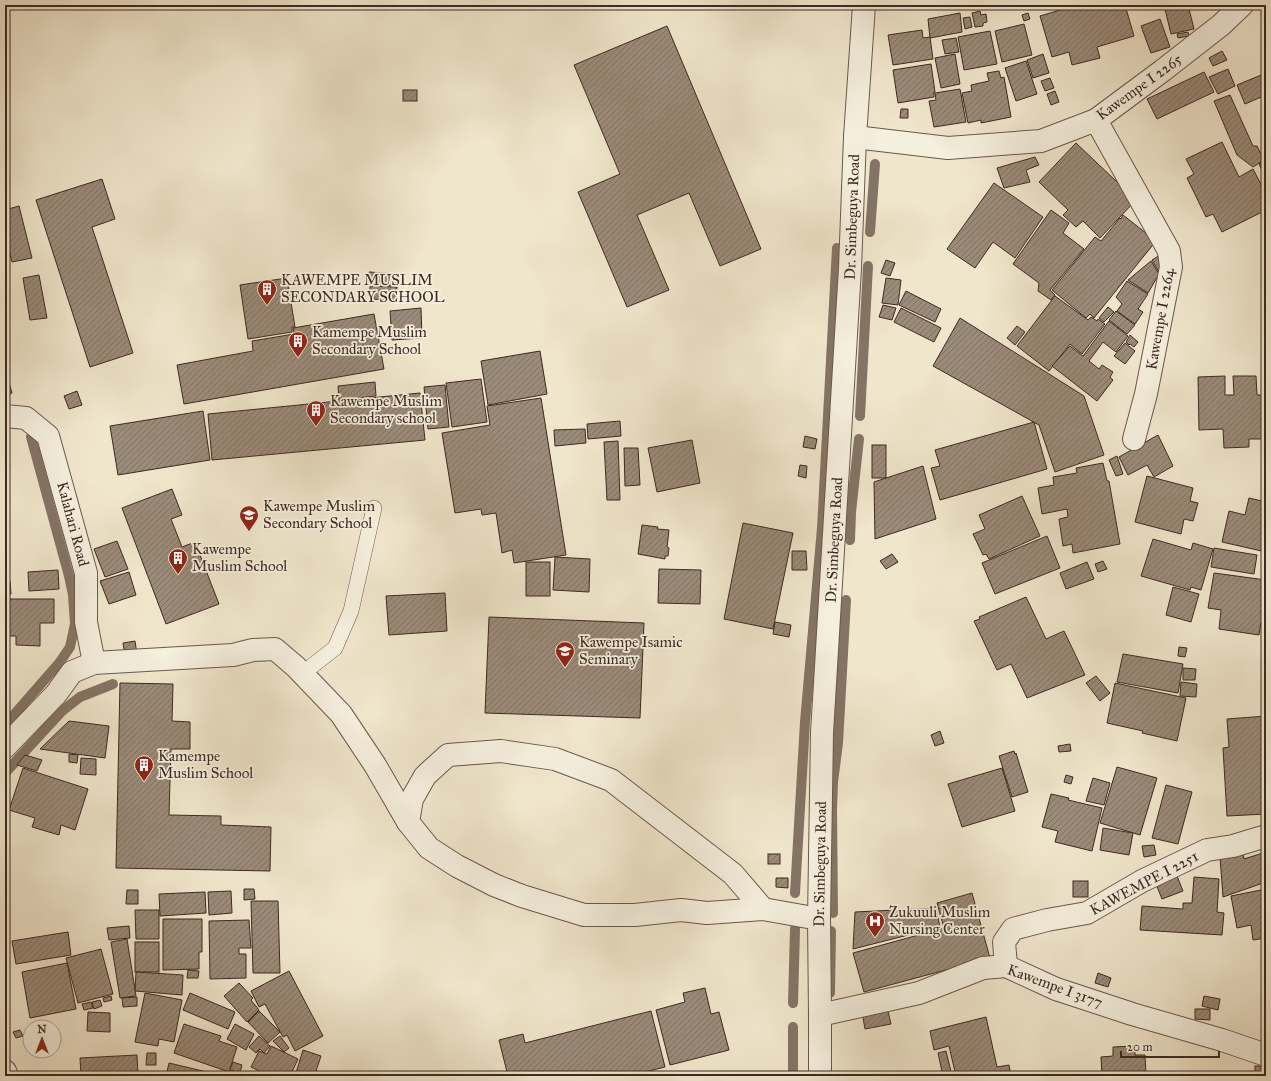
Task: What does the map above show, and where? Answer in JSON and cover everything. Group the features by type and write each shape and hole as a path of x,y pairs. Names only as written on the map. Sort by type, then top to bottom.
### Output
{"street":[{"name":"Dr. Simbeguya Road","path":"820,1076 819,919 822,733 850,268 855,137 864,5"},
{"name":"Kawempe I 2265","path":"855,137 948,148 1041,142 1096,120 1221,25 1242,5"},
{"name":"Kawempe I 2264","path":"1096,120 1169,251 1171,267 1146,394 1134,439"},
{"name":"Kalahari Road","path":"5,416 26,418 48,436 86,573 86,622 94,663"},
{"path":"5,747 56,694 72,672 94,663 233,655 253,650 275,649 341,714 382,776 408,822 429,848 457,866 494,885 522,896 584,915 635,915 681,910 707,914 763,909 819,919"},
{"path":"408,822 412,800 425,776 448,755 501,751 555,759 611,780 734,874 763,909"},
{"name":"KAWEMPE I 2251","path":"1006,966 1004,942 1013,929 1047,920 1087,914 1142,881 1207,850 1233,846 1266,836"},
{"name":"Kawempe I 3177","path":"820,1014 919,993 983,968 1006,966 1056,989 1266,1055"},
{"path":"5,1071 7,1076"}],"lane":[{"path":"302,674 335,648 351,611 374,508"}],"building":[{"path":"1125,5 1134,36 1097,47 1100,58 1072,65 1069,52 1052,57 1040,16 1060,10 1059,6"},
{"path":"1164,5 1188,5 1194,29 1171,34"},
{"path":"980,11 981,15 986,14 987,22 983,23 983,26 975,27 972,13"},
{"path":"960,13 962,32 930,38 928,19"},
{"path":"1028,13 1030,19 1024,21 1022,15"},
{"path":"970,17 972,27 965,29 963,18"},
{"path":"1160,19 1170,47 1151,53 1141,26"},
{"path":"1024,24 1032,55 1002,62 995,31"},
{"path":"667,26 761,249 720,266 689,193 637,215 669,290 627,307 578,192 620,174 574,65"},
{"path":"922,30 923,38 930,37 933,59 893,65 888,35"},
{"path":"990,31 997,64 964,70 958,37"},
{"path":"1188,32 1189,36 1178,38 1177,34"},
{"path":"956,38 959,52 945,54 942,40"},
{"path":"1222,51 1227,60 1213,66 1209,58"},
{"path":"955,54 960,84 941,88 935,58"},
{"path":"1043,54 1049,73 1033,78 1027,60"},
{"path":"1026,61 1037,94 1016,101 1005,68"},
{"path":"931,64 935,92 934,97 898,103 893,70"},
{"path":"1228,69 1235,86 1218,94 1209,77"},
{"path":"999,71 1001,78 1004,77 1011,117 981,123 981,120 968,123 962,93 972,91 971,85 989,81 987,73"},
{"path":"1204,72 1214,92 1157,119 1147,99"},
{"path":"1266,73 1266,95 1245,104 1237,85"},
{"path":"1050,78 1054,88 1045,91 1041,81"},
{"path":"960,89 966,122 934,127 929,101 936,100 935,93"},
{"path":"403,90 417,90 417,101 403,101"},
{"path":"1055,91 1059,102 1051,105 1047,94"},
{"path":"1230,95 1253,146 1257,146 1264,160 1253,167 1237,155 1214,101"},
{"path":"901,109 908,109 908,118 900,118"},
{"path":"1222,142 1239,177 1253,169 1266,194 1266,210 1222,232 1213,214 1206,217 1187,178 1194,174 1186,159"},
{"path":"1076,143 1136,200 1100,238 1083,221 1076,227 1063,215 1068,210 1039,182"},
{"path":"1035,157 1039,165 1026,170 1030,182 1004,188 997,168"},
{"path":"1265,161 1266,171 1263,172 1259,164"},
{"path":"102,179 115,219 92,227 133,353 90,367 36,200"},
{"path":"994,183 1043,217 1015,258 993,242 975,268 947,249"},
{"path":"19,206 32,258 12,262 5,234 5,210"},
{"path":"1051,210 1069,223 1063,233 1084,249 1050,290 1055,295 1051,300 1038,291 1039,283 1013,264"},
{"path":"1123,215 1156,241 1094,318 1090,314 1086,318 1052,290 1095,237 1101,241"},
{"path":"1160,255 1160,274 1152,260"},
{"path":"886,260 895,263 890,276 881,273"},
{"path":"1151,261 1159,274 1148,293 1128,280"},
{"path":"369,272 398,274 397,286 369,284"},
{"path":"39,275 47,318 30,320 23,278"},
{"name":"KAWEMPE MUSLIM SECONDARY SCHOOL","path":"287,278 295,327 292,327 292,332 248,339 240,285"},
{"path":"886,278 901,280 898,305 882,303"},
{"path":"1127,281 1148,294 1138,309 1143,312 1135,324 1117,311 1122,304 1116,297"},
{"path":"370,286 397,287 396,300 370,299"},
{"path":"906,291 941,309 935,322 899,305"},
{"path":"1055,296 1088,320 1091,317 1097,321 1098,319 1105,324 1082,354 1070,344 1049,371 1017,346"},
{"path":"883,305 896,308 892,320 879,317"},
{"path":"1108,307 1114,312 1104,322 1099,318"},
{"path":"421,308 422,338 392,340 390,311"},
{"path":"901,308 941,328 934,342 894,322"},
{"path":"1116,311 1135,325 1127,334 1109,320"},
{"name":"Kamempe Muslim Secondary School","path":"374,314 384,369 184,404 177,365 253,351 252,341 294,334 293,328"},
{"path":"960,318 1084,396 1104,455 1055,472 1039,425 933,366"},
{"path":"5,321 10,335 5,337"},
{"path":"1109,321 1128,336 1116,352 1103,342 1089,361 1099,369 1102,365 1113,372 1110,377 1113,380 1097,401 1052,366 1070,346 1083,356"},
{"path":"1017,326 1025,332 1015,345 1007,338"},
{"path":"1130,335 1138,342 1134,347 1126,342"},
{"path":"1125,343 1135,351 1125,364 1114,356"},
{"path":"540,351 547,394 488,405 481,361"},
{"path":"5,369 12,393 5,395"},
{"path":"1225,376 1225,395 1234,395 1233,376 1256,376 1257,395 1266,395 1266,439 1249,439 1249,447 1224,448 1223,429 1199,430 1198,377"},
{"name":"Kamempe Muslim Secondary School","path":"481,379 487,422 452,427 446,383"},
{"name":"Kawempe Muslim Secondary school","path":"375,382 376,396 339,400 338,386"},
{"path":"445,385 449,427 428,429 424,387"},
{"path":"77,391 82,405 69,409 64,396"},
{"name":"Kawempe Muslim Secondary school","path":"420,393 425,440 212,460 208,414"},
{"path":"541,398 566,555 514,563 512,550 502,553 496,513 482,515 481,509 455,513 442,433 490,425 487,406"},
{"path":"203,411 210,460 118,475 110,426"},
{"path":"620,421 621,436 588,439 587,424"},
{"path":"1034,422 1047,469 940,500 931,468 940,466 935,450"},
{"path":"585,429 586,443 555,446 554,430"},
{"path":"1158,435 1173,466 1154,477 1147,465 1128,475 1119,457"},
{"path":"805,436 817,439 815,449 803,447"},
{"path":"692,440 700,483 657,492 648,448"},
{"path":"618,441 620,500 607,500 604,442"},
{"path":"872,445 886,445 886,478 872,478"},
{"path":"624,448 638,448 640,485 625,486"},
{"path":"1117,456 1123,474 1116,476 1109,460"},
{"path":"1103,463 1107,481 1109,481 1120,544 1073,553 1072,544 1063,546 1059,519 1068,517 1067,509 1042,514 1038,488 1054,485 1053,477 1077,473 1076,468"},
{"path":"800,465 807,466 806,478 798,476"},
{"path":"923,466 936,519 875,539 874,482"},
{"path":"1147,476 1193,488 1190,501 1198,503 1193,521 1184,519 1181,534 1135,522"},
{"name":"Kawempe Muslim School","path":"172,489 182,515 171,519 182,547 195,542 219,604 166,624 122,508"},
{"path":"1022,496 1040,536 989,559 986,554 983,555 973,534 985,529 979,515"},
{"path":"1249,498 1266,502 1266,552 1222,542 1229,511 1245,515"},
{"path":"743,523 793,533 773,629 724,619"},
{"path":"642,525 658,527 657,529 669,530 667,547 669,548 668,556 665,556 665,559 638,554"},
{"path":"1047,536 1060,568 995,594 982,563"},
{"path":"1153,539 1191,550 1193,543 1213,549 1201,590 1191,587 1190,590 1141,576"},
{"path":"117,541 128,569 105,577 94,549"},
{"path":"1214,548 1257,555 1254,574 1211,567"},
{"path":"792,551 806,551 807,570 792,570"},
{"path":"892,554 898,562 886,569 880,561"},
{"path":"555,557 590,559 589,592 553,590"},
{"path":"1103,561 1107,569 1098,572 1095,564"},
{"path":"526,562 550,562 550,596 526,596"},
{"path":"1087,562 1094,579 1066,589 1060,573"},
{"path":"659,569 701,570 700,604 658,603"},
{"path":"58,570 59,589 29,591 28,572"},
{"path":"129,572 136,595 109,604 100,581"},
{"path":"1214,573 1266,580 1266,624 1261,623 1259,635 1219,629 1221,610 1208,608"},
{"path":"10,581 11,594 5,594 5,582"},
{"path":"1173,587 1199,594 1191,622 1166,615"},
{"path":"445,593 447,631 389,635 386,596"},
{"path":"1026,597 1046,639 1064,631 1085,675 1027,698 1011,664 997,670 974,621 980,619 979,617"},
{"path":"5,599 54,599 54,623 40,623 40,646 16,645 16,636 5,636"},
{"name":"Kawempe Isamic Seminary","path":"489,617 644,623 640,718 485,713"},
{"path":"775,622 791,625 789,637 773,634"},
{"path":"135,641 137,654 125,656 123,643"},
{"path":"1179,647 1187,648 1185,657 1178,656"},
{"path":"1123,654 1183,664 1178,693 1117,682"},
{"path":"1183,668 1196,669 1195,680 1183,680"},
{"path":"1096,676 1110,693 1100,701 1086,683"},
{"path":"1181,682 1197,684 1196,697 1180,696"},
{"name":"Kamempe Muslim School","path":"120,683 173,684 172,721 190,722 190,749 171,749 169,815 221,816 221,825 271,827 270,871 116,868"},
{"path":"1115,683 1186,698 1177,741 1142,733 1143,731 1107,723"},
{"path":"1266,716 1266,814 1227,816 1223,748 1229,747 1227,719"},
{"path":"69,721 109,726 105,758 40,749"},
{"path":"940,731 944,743 935,746 931,735"},
{"path":"1070,744 1071,751 1059,752 1058,746"},
{"path":"1014,751 1015,754 1016,753 1028,792 1012,797 999,756"},
{"path":"69,754 78,755 77,763 69,762"},
{"path":"25,755 42,760 37,771 17,765"},
{"path":"81,758 96,759 96,775 80,774"},
{"path":"1117,767 1157,778 1140,835 1100,823"},
{"path":"23,768 88,789 75,830 61,825 59,835 32,827 35,818 9,810"},
{"path":"1002,768 1015,811 962,827 948,784"},
{"path":"1066,775 1073,777 1071,784 1064,782"},
{"path":"1093,778 1110,783 1104,805 1086,801"},
{"path":"1166,785 1192,792 1178,844 1152,838"},
{"path":"1051,794 1069,798 1068,800 1102,808 1092,851 1055,842 1058,831 1042,827"},
{"path":"1103,828 1133,833 1129,855 1100,850"},
{"path":"1154,845 1156,855 1144,857 1142,846"},
{"path":"1243,851 1244,859 1266,852 1266,882 1223,897 1220,857"},
{"path":"768,854 780,854 780,864 768,864"},
{"path":"1177,876 1183,891 1162,899 1156,884"},
{"path":"1194,877 1219,879 1217,912 1224,913 1222,935 1140,930 1142,906 1183,909 1183,903 1192,903"},
{"path":"776,878 788,878 788,888 776,887"},
{"path":"1073,881 1088,881 1088,897 1073,897"},
{"path":"244,889 254,889 255,899 244,900"},
{"path":"1266,889 1266,938 1253,940 1251,925 1237,928 1231,896"},
{"path":"127,890 138,890 138,904 126,904"},
{"path":"231,891 232,913 209,915 208,892"},
{"path":"205,892 206,913 160,916 159,894"},
{"path":"972,893 990,958 864,992 853,953 944,928 937,903"},
{"path":"251,901 278,901 280,973 253,973"},
{"name":"Zukuuli Muslim Nursing Center","path":"936,908 940,927 853,949 855,912"},
{"path":"135,910 159,910 159,939 136,939"},
{"path":"163,919 202,919 202,952 199,952 199,969 163,970"},
{"path":"249,920 251,948 239,948 239,954 246,954 246,978 210,979 209,921"},
{"path":"129,926 130,938 109,940 107,928"},
{"path":"68,932 71,955 16,964 12,941"},
{"path":"127,939 136,996 120,998 111,942"},
{"path":"135,942 159,942 159,972 135,972"},
{"path":"101,949 113,994 78,1003 66,958"},
{"path":"67,963 76,1009 30,1018 22,972"},
{"path":"188,970 199,971 198,978 187,978"},
{"path":"289,971 323,1036 295,1051 287,1035 283,1037 265,1004 259,1007 251,991"},
{"path":"136,972 183,975 182,995 135,991"},
{"path":"1098,973 1111,978 1108,987 1095,983"},
{"path":"239,983 253,998 251,1000 259,1010 247,1022 224,996"},
{"path":"705,988 711,1014 719,1012 729,1050 670,1065 656,1010 685,1002 683,993"},
{"path":"145,993 182,1000 174,1042 159,1039 158,1046 135,1042"},
{"path":"190,993 235,1012 228,1029 183,1010"},
{"path":"111,996 112,1000 104,1002 103,998"},
{"path":"1204,996 1220,999 1218,1010 1202,1006"},
{"path":"137,997 137,1006 123,1007 122,998"},
{"path":"100,1000 102,1006 94,1009 92,1002"},
{"path":"91,1002 93,1008 84,1010 82,1004"},
{"path":"887,1007 891,1024 865,1029 862,1012"},
{"path":"1195,1009 1210,1009 1210,1020 1195,1019"},
{"path":"259,1011 280,1032 268,1043 248,1022"},
{"path":"651,1011 665,1067 629,1076 508,1076 499,1040 523,1034 525,1043"},
{"path":"88,1012 110,1013 110,1032 87,1031"},
{"path":"986,1017 997,1067 1009,1065 1011,1076 956,1076 949,1046 934,1050 930,1031"},
{"path":"184,1024 221,1036 219,1041 237,1047 229,1072 174,1053"},
{"path":"235,1024 254,1034 246,1050 227,1039"},
{"path":"20,1030 22,1036 16,1038 13,1032"},
{"path":"259,1036 270,1046 264,1053 260,1049 256,1053 249,1047"},
{"path":"280,1036 289,1048 284,1052 273,1041"},
{"path":"271,1046 298,1059 290,1076 270,1076 251,1067 259,1051 267,1054"},
{"path":"1135,1046 1135,1055 1145,1055 1146,1076 1102,1076 1101,1057 1113,1056 1113,1047"},
{"path":"303,1050 321,1056 316,1071 329,1074 329,1076 295,1076"},
{"path":"946,1051 952,1076 943,1076 938,1053"},
{"path":"147,1053 156,1053 156,1065 146,1065"},
{"path":"137,1055 138,1076 81,1076 80,1058"},
{"path":"233,1062 242,1065 240,1073 230,1070"},
{"path":"169,1063 224,1076 166,1076"},
{"path":"1255,1066 1266,1066 1266,1076 1255,1076"}],"waterway":[{"path":"870,232 875,164"},
{"path":"795,893 805,722 822,528 837,248"},
{"path":"860,416 868,266"},
{"path":"5,725 60,662 70,647 75,624 73,595 69,576 31,437"},
{"path":"850,540 851,512 859,439"},
{"path":"833,913 833,782 838,743 846,600"},
{"path":"5,773 62,711 80,697 113,684"},
{"path":"793,1003 795,929"},
{"path":"830,993 831,931"},
{"path":"793,1027 793,1076"}],"place":[{"name":"KAWEMPE MUSLIM SECONDARY SCHOOL","path":"267,306"},
{"name":"Kamempe Muslim Secondary School","path":"298,358"},
{"name":"Kawempe Muslim Secondary school","path":"316,427"},
{"name":"Kawempe Muslim Secondary School","path":"249,532"},
{"name":"Kawempe Muslim School","path":"178,575"},
{"name":"Kawempe Isamic Seminary","path":"565,668"},
{"name":"Kamempe Muslim School","path":"144,782"},
{"name":"Zukuuli Muslim Nursing Center","path":"875,938"}]}
